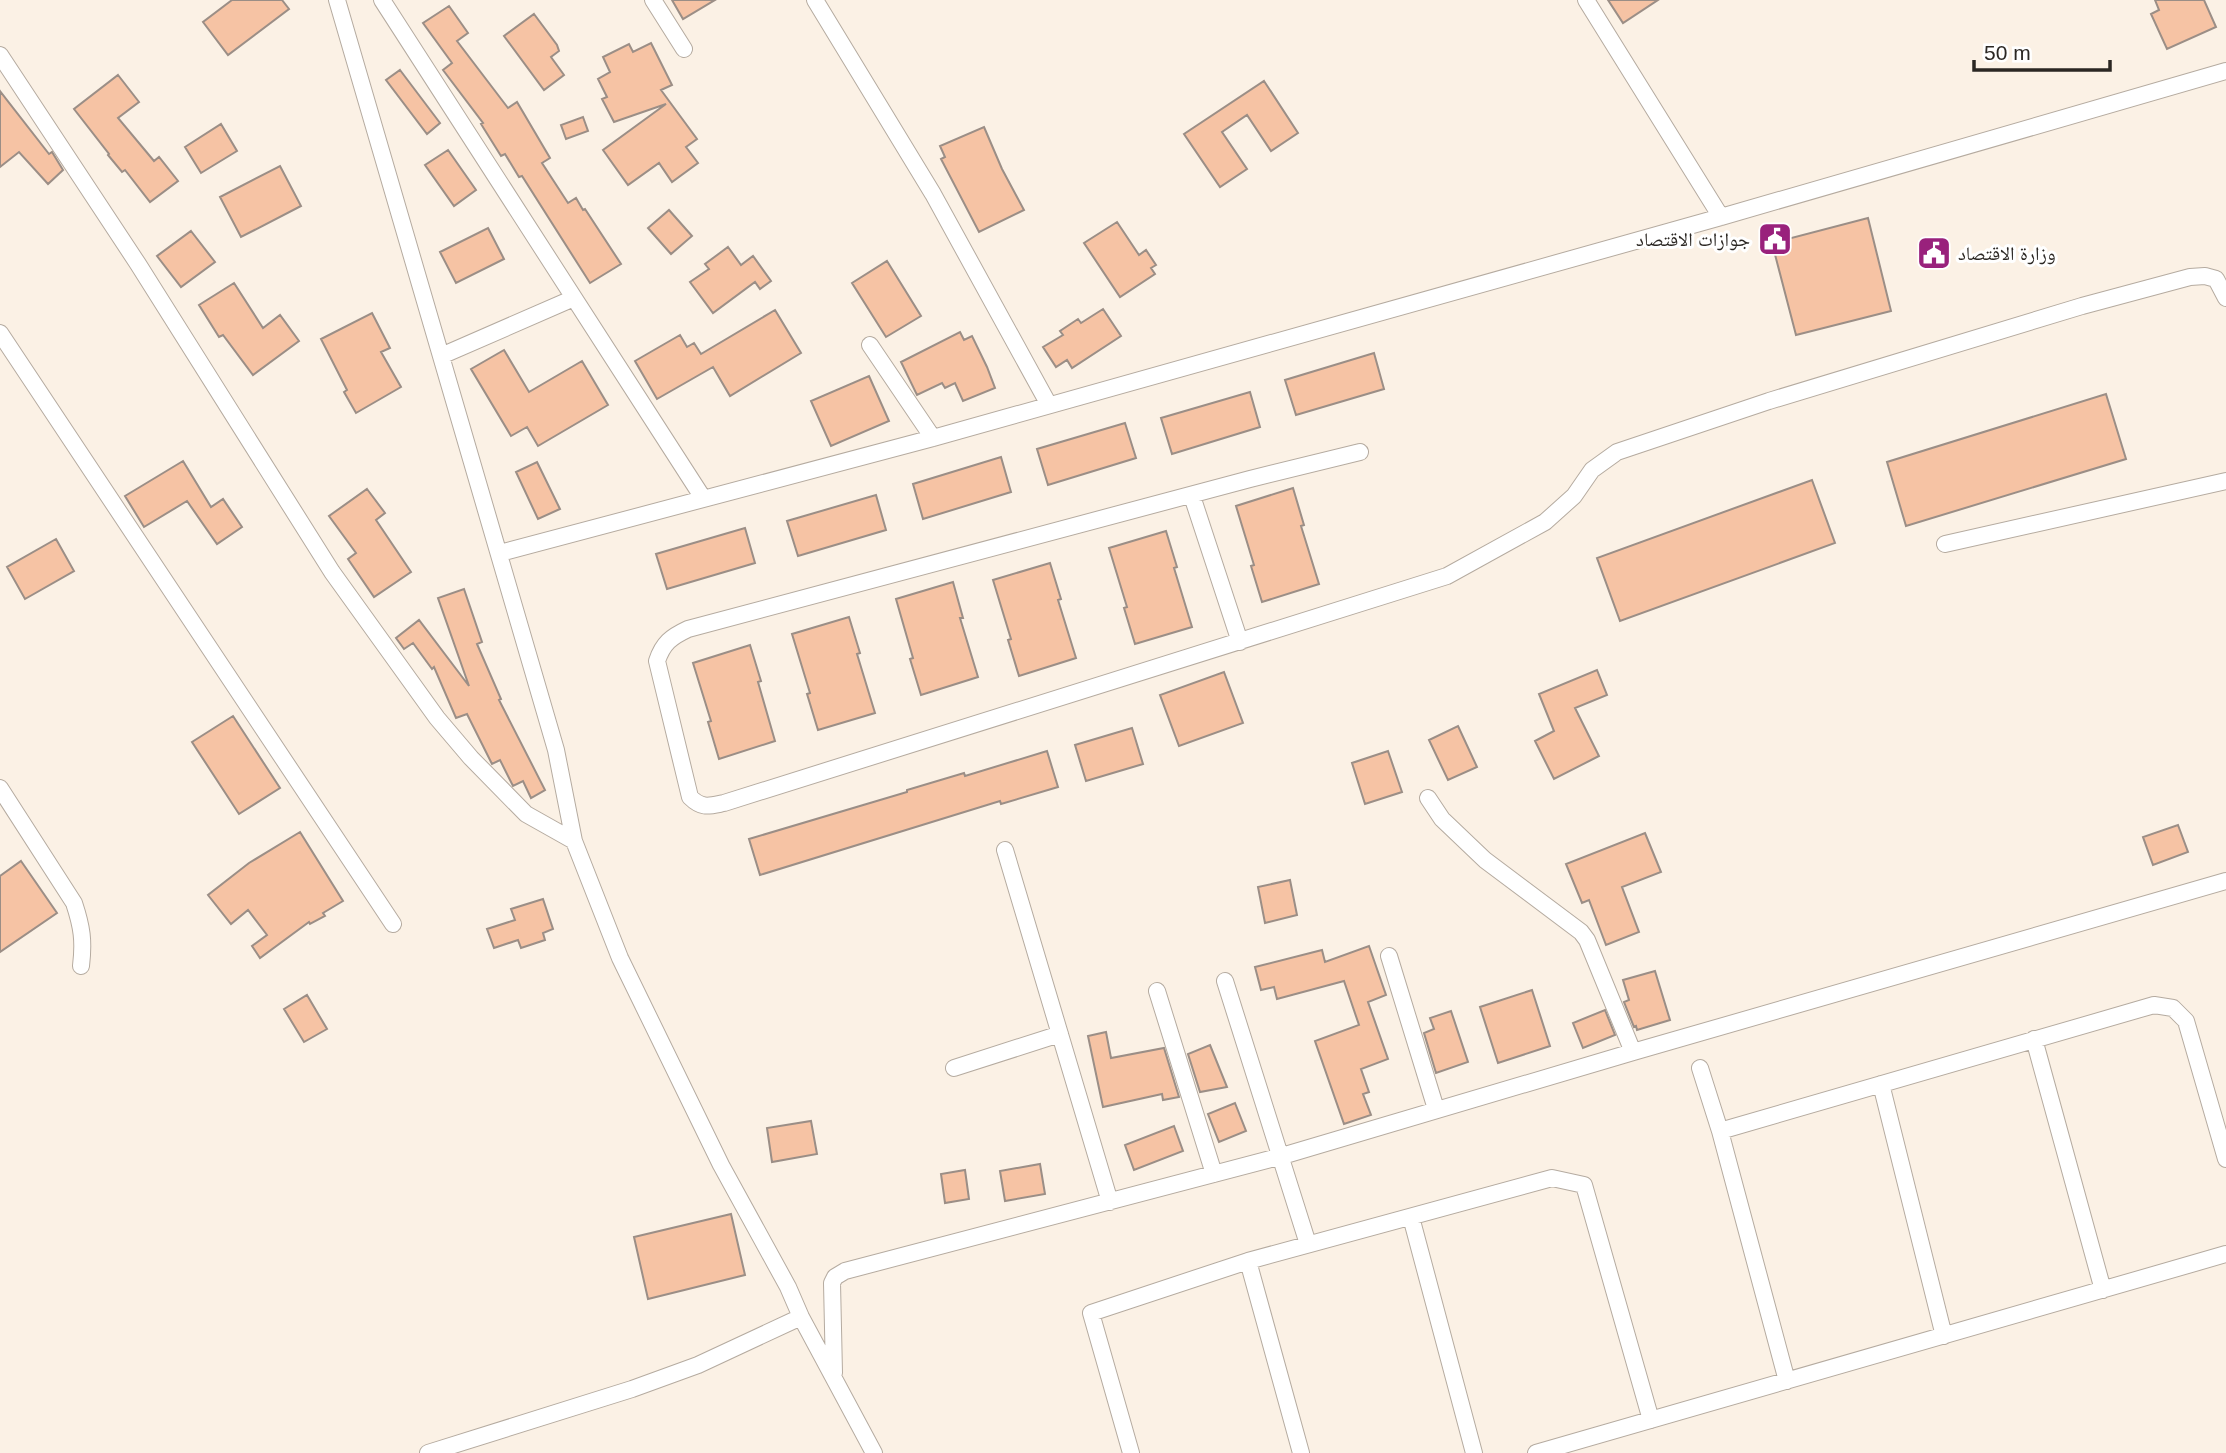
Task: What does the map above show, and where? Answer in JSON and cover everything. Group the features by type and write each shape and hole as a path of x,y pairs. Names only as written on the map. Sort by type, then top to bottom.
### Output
{"street":[{"path":"337,0 556,750 574,841 620,958 722,1165 874,1453"},
{"path":"382,0 703,498"},
{"path":"653,0 684,49"},
{"path":"815,0 933,194 1049,405"},
{"path":"1586,0 1721,217"},
{"path":"0,55 138,264 332,572 437,718 471,758 526,814 574,841"},
{"path":"500,553 933,438 1721,217 2226,71"},
{"path":"1360,452 688,629 671,637 662,647 657,661 690,797 698,804 710,806 724,803 1447,576 1545,522 1574,496 1592,470 1617,452 1795,393 2069,310 2190,277 2205,276 2216,279 2226,298"},
{"path":"441,356 574,298"},
{"path":"0,333 393,924"},
{"path":"870,345 933,438"},
{"path":"1945,544 2226,481"},
{"path":"1192,496 1240,642"},
{"path":"0,788 74,903 83,941 81,966"},
{"path":"1428,798 1442,820 1485,860 1581,932 1587,940 1633,1052"},
{"path":"1005,850 1110,1202"},
{"path":"834,1376 832,1283 839,1273 1282,1156 2226,881"},
{"path":"1389,956 1436,1109"},
{"path":"1225,981 1308,1244"},
{"path":"1157,991 1214,1174"},
{"path":"1720,1131 2154,1005 2173,1008 2186,1021 2226,1159"},
{"path":"954,1068 1060,1034"},
{"path":"2034,1040 2103,1290"},
{"path":"1700,1068 1720,1131 1787,1381"},
{"path":"1881,1084 1944,1336"},
{"path":"1131,1453 1091,1313 1248,1261 1552,1178 1584,1185 1651,1420"},
{"path":"1411,1217 1474,1453"},
{"path":"1536,1453 2226,1254"},
{"path":"1248,1261 1301,1453"},
{"path":"428,1453 632,1389 698,1365 801,1317"}],"building":[{"path":"232,0 282,0 289,9 228,55 203,22"},
{"path":"672,0 715,0 683,19"},
{"path":"1608,0 1658,0 1623,23"},
{"path":"2155,0 2204,0 2216,27 2167,49 2151,14 2159,10"},
{"path":"449,6 468,33 457,41 508,108 517,102 550,158 542,163 568,203 576,198 583,210 585,209 621,264 590,283 522,176 519,177 505,154 501,156 481,124 483,123 443,70 452,63 423,23"},
{"path":"534,14 557,45 559,51 551,57 564,75 544,90 504,36"},
{"path":"651,43 672,85 661,90 697,139 686,147 698,163 672,182 659,163 628,185 603,150 666,104 614,122 602,99 607,97 598,79 610,72 603,57 629,44 633,52"},
{"path":"400,70 440,123 427,134 386,80"},
{"path":"118,75 139,102 118,118 154,161 159,157 178,181 150,202 125,170 122,172 108,155 74,109"},
{"path":"1264,81 1298,133 1271,151 1247,115 1222,132 1247,169 1220,187 1184,134"},
{"path":"0,91 49,154 52,152 63,170 48,184 19,152 0,167"},
{"path":"583,117 588,131 566,139 561,125"},
{"path":"221,124 237,151 201,173 185,147"},
{"path":"984,127 1024,210 979,232 941,159 945,157 940,146"},
{"path":"448,150 476,190 454,206 425,165"},
{"path":"280,166 301,206 241,237 220,197"},
{"path":"669,210 692,236 671,254 648,228"},
{"path":"1868,218 1891,311 1796,335 1772,243"},
{"path":"1117,222 1139,255 1146,250 1156,265 1151,268 1155,274 1120,297 1084,243"},
{"path":"488,228 504,259 456,283 440,252"},
{"path":"191,231 215,262 181,287 157,256"},
{"path":"728,247 741,265 753,256 771,281 760,289 755,282 713,313 690,282 709,269 705,264"},
{"path":"887,261 921,316 886,337 852,283"},
{"path":"234,283 263,328 280,315 299,341 253,375 223,335 219,337 199,305"},
{"path":"1103,309 1121,336 1072,368 1067,360 1056,367 1043,347 1063,335 1060,331 1078,319 1081,323"},
{"path":"775,310 801,353 730,396 713,367 657,399 635,361 680,335 687,347 694,343 701,354"},
{"path":"372,313 390,348 381,352 401,387 356,413 321,339"},
{"path":"960,332 964,340 972,336 995,388 963,401 955,383 945,388 942,383 917,395 901,362"},
{"path":"504,350 529,392 582,361 608,405 538,446 527,427 511,436 471,369"},
{"path":"1374,353 1384,389 1296,415 1285,380"},
{"path":"869,376 889,421 831,446 811,401"},
{"path":"1250,392 1260,427 1172,454 1161,418"},
{"path":"2106,394 2126,459 1906,526 1887,462"},
{"path":"1125,423 1136,458 1048,485 1037,449"},
{"path":"1001,457 1011,492 923,519 913,484"},
{"path":"183,461 211,507 223,499 242,527 217,544 187,501 144,527 125,496"},
{"path":"537,462 560,509 538,519 516,472"},
{"path":"1812,480 1835,543 1620,621 1597,558"},
{"path":"1293,488 1304,525 1301,526 1319,584 1262,602 1236,506"},
{"path":"367,489 385,513 376,520 411,572 374,597 348,559 356,553 329,516"},
{"path":"876,495 886,530 798,556 787,521"},
{"path":"745,528 755,563 667,589 656,554"},
{"path":"1166,531 1192,627 1135,644 1109,548"},
{"path":"56,539 74,571 25,599 7,567"},
{"path":"1050,563 1076,658 1019,676 993,580"},
{"path":"953,582 963,618 960,618 978,677 921,695 896,599"},
{"path":"464,589 482,642 477,644 501,699 499,700 545,790 531,798 523,781 513,786 500,760 492,764 467,714 456,718 434,667 432,669 413,643 404,649 396,638 419,620 469,686 438,598"},
{"path":"849,617 875,713 818,730 792,634"},
{"path":"750,645 775,741 719,759 708,722 711,721 693,663"},
{"path":"1597,670 1607,695 1575,708 1599,756 1554,779 1535,741 1554,731 1539,694"},
{"path":"1224,672 1243,723 1179,746 1160,695"},
{"path":"233,716 280,788 239,814 192,742"},
{"path":"1458,726 1477,767 1448,780 1429,740"},
{"path":"1132,728 1143,764 1086,781 1075,745"},
{"path":"1047,751 1058,787 1001,804 1000,801 760,875 749,839 964,773 965,776"},
{"path":"1388,751 1402,792 1365,804 1352,763"},
{"path":"2178,825 2188,852 2153,865 2143,837"},
{"path":"300,832 343,901 323,913 325,916 310,924 309,922 260,958 252,946 267,935 248,910 231,924 208,895 249,863"},
{"path":"1645,833 1661,872 1622,887 1639,932 1606,945 1589,900 1582,903 1566,864"},
{"path":"21,861 57,913 0,952 0,876"},
{"path":"1290,880 1297,915 1265,923 1258,887"},
{"path":"543,899 553,929 543,933 545,940 521,948 518,940 494,948 487,929 515,920 511,909"},
{"path":"1369,946 1386,995 1368,1002 1388,1059 1361,1069 1369,1092 1363,1094 1371,1115 1344,1124 1315,1041 1359,1025 1344,981 1277,999 1274,987 1261,990 1255,967 1322,950 1325,962"},
{"path":"1655,971 1670,1020 1637,1030 1624,1002 1629,1000 1623,980"},
{"path":"1532,990 1550,1046 1498,1063 1480,1007"},
{"path":"307,995 327,1029 304,1042 284,1009"},
{"path":"1605,1010 1615,1035 1583,1048 1573,1023"},
{"path":"1451,1011 1468,1062 1436,1073 1424,1033 1434,1029 1430,1018"},
{"path":"1106,1032 1111,1058 1164,1048 1179,1097 1163,1100 1162,1094 1103,1107 1088,1036"},
{"path":"1210,1045 1227,1087 1200,1092 1188,1054"},
{"path":"1235,1103 1246,1131 1219,1142 1208,1114"},
{"path":"811,1121 817,1154 772,1162 767,1128"},
{"path":"1174,1126 1183,1151 1134,1170 1125,1145"},
{"path":"1040,1164 1045,1194 1005,1201 1000,1171"},
{"path":"965,1170 969,1199 945,1203 941,1174"},
{"path":"731,1214 745,1275 648,1299 634,1237"}],"place":[{"name":"جوازات الاقتصاد","path":"1775,239"},
{"name":"وزارة الاقتصاد","path":"1934,253"}]}
